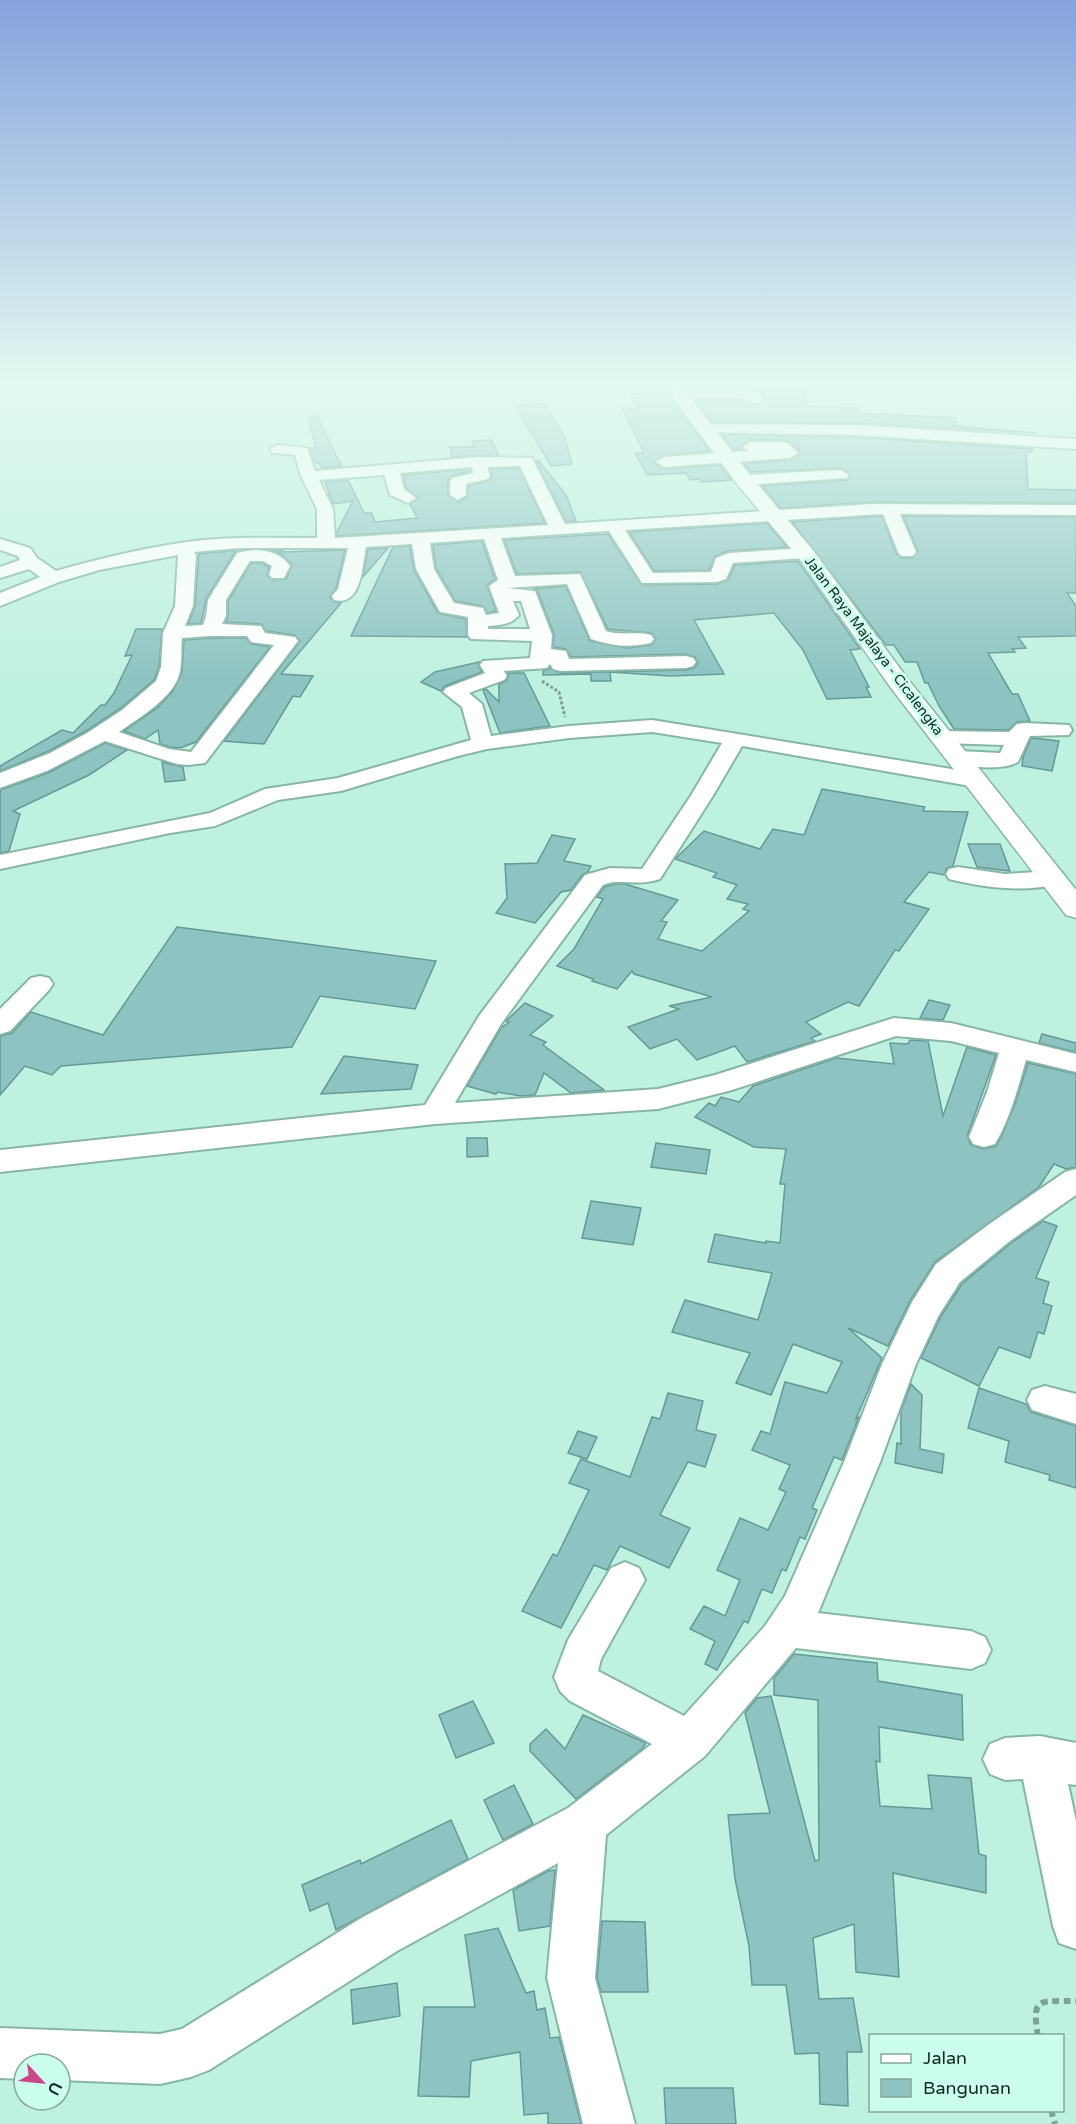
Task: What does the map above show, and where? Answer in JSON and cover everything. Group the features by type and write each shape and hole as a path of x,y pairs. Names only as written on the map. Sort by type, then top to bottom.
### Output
{"main road":[{"name":"Jalan Raya Majalaya - Cicalengka","path":"747,483 805,553 899,683 1076,909"}],"street":[{"path":"313,483 326,509 326,543"},
{"path":"394,483 396,492 408,498"},
{"path":"458,483 458,495"},
{"path":"535,483 559,529"},
{"path":"889,509 907,552"},
{"path":"0,600 53,578 119,560 183,548 260,549 889,509 1076,510"},
{"path":"614,525 648,579 716,577 720,575 722,562 729,558 805,553"},
{"path":"479,622 509,616 505,589 491,533"},
{"path":"420,538 425,569 447,608 475,611 479,622 479,636 548,652 686,662"},
{"path":"341,596 347,592 358,542"},
{"path":"0,544 24,552 12,567 53,578"},
{"path":"0,781 32,770 90,742 132,713 164,683 172,665 170,645 172,633 184,606 187,555 183,548"},
{"path":"260,549 279,562 281,566 278,574"},
{"path":"210,630 216,616 217,600 232,574 243,557 260,549"},
{"path":"505,589 574,578 598,635 617,641 644,639"},
{"path":"505,589 528,595 548,652"},
{"path":"103,733 146,749 187,758 199,756 288,641 258,639 254,630 172,633"},
{"path":"486,743 482,741 472,704 453,692 497,676 490,665 538,664 548,652"},
{"path":"0,862 161,828 216,819 273,794 341,784 453,750 486,743 569,732 652,726 735,738 976,780"},
{"path":"959,758 1005,760 1010,757 1019,732 1025,729 1061,730"},
{"path":"942,737 1015,739"},
{"path":"435,1114 458,1066 494,1013 594,880 609,873 637,878 651,874 703,794 735,738"},
{"path":"958,874 1007,883 1053,878"},
{"path":"0,1025 40,984"},
{"path":"0,1161 435,1114 658,1099 722,1083 894,1027 951,1032 1076,1063"},
{"path":"984,1137 1002,1092 1015,1048"},
{"path":"0,2053 160,2059 191,2052 380,1934 584,1824 690,1741 787,1629 800,1608 862,1462 899,1364 924,1311 948,1273 999,1233 1076,1180"},
{"path":"625,1580 583,1653 575,1677 585,1687 690,1741"},
{"path":"787,1629 971,1650"},
{"path":"1040,1760 1076,1926"},
{"path":"584,1824 571,1978 609,2124"}],"path":[{"path":"548,652 546,672 541,680 559,692 569,732"},
{"path":"1038,2034 1034,2012 1037,2006 1044,2002 1076,2001"}],"building":[{"path":"325,483 350,483 364,513 372,513 375,522 417,518 410,504 418,498 406,488 405,483 448,483 448,495 459,502 467,497 468,486 479,483 526,483 545,523 337,536 353,501 333,504"},
{"path":"547,483 557,483 566,495 576,521 566,522"},
{"path":"803,483 1028,483 1028,489 1076,490 1076,503 871,502 780,508 762,486"},
{"path":"882,516 896,553 901,558 913,558 918,551 903,516 1076,517 1076,593 1067,593 1076,606 1076,636 1018,637 1026,648 1012,649 1015,652 988,653 1012,694 1018,694 1030,721 1017,722 1008,730 954,729 928,683 925,683 917,662 905,662 894,645 886,645 792,522"},
{"path":"767,523 787,547 728,551 715,556 709,570 654,571 629,532"},
{"path":"608,534 642,585 717,584 728,580 735,565 798,561 860,649 850,650 869,687 866,687 871,697 827,699 803,650 774,613 694,620 724,674 670,676 610,672 611,681 591,681 591,674 543,675 543,671 550,668 560,673 686,670 694,668 698,663 695,657 686,654 571,657 566,649 553,647 554,634 537,590 533,589 566,586 590,641 628,648 651,645 656,639 651,633 608,629 580,572 517,574 504,540"},
{"path":"482,541 495,579 487,585 496,611 487,613 483,606 455,601 436,568 433,545"},
{"path":"410,546 414,570 438,613 466,619 467,637 351,636 393,547"},
{"path":"388,548 363,577 368,549"},
{"path":"238,550 206,599 201,623 188,624 195,606 199,554"},
{"path":"271,550 283,550 282,552 345,550 336,588 330,597 334,602 341,603 281,674 313,676 300,697 293,696 264,744 224,741 300,641 295,635 266,631 261,624 226,622 228,601 251,563 262,563 269,567 267,575 272,580 286,579 292,565 281,554"},
{"path":"136,629 162,629 159,667 154,680 121,708 86,731 49,751 0,771 0,766 62,730 73,733 101,705 105,705 114,693 132,655 125,656"},
{"path":"246,638 251,644 270,647 196,742 180,748 170,747 160,744 158,730 145,739 124,731 157,708 173,691 182,672 184,640"},
{"path":"479,662 478,665 482,672 445,686 441,691 421,682 435,672"},
{"path":"508,673 524,673 550,726 500,733 483,690 486,689 499,702 499,684 506,681"},
{"path":"1031,738 1059,741 1052,771 1022,766 1023,757"},
{"path":"105,743 127,750 89,775 13,811 20,814 9,851 0,853 0,790 48,773"},
{"path":"162,762 183,767 185,780 165,782"},
{"path":"822,789 925,807 923,811 968,812 953,866 947,868 944,875 929,872 904,902 929,909 899,951 895,950 859,1006 848,1002 806,1022 821,1034 811,1038 815,1041 747,1062 735,1046 697,1060 677,1039 650,1049 628,1027 679,1009 669,1006 712,997 634,974 632,971 617,989 557,966 574,949 603,899 597,897 604,887 616,884 625,884 678,900 661,921 667,922 658,939 702,951 749,911 743,909 748,904 727,899 737,885 713,877 717,873 675,859 704,831 760,849 773,829 804,835"},
{"path":"552,835 575,839 564,861 591,866 588,872 583,874 571,890 561,892 535,923 496,913 507,898 505,864 537,863"},
{"path":"968,844 1000,844 1010,871 977,867"},
{"path":"177,927 436,961 415,1009 320,996 292,1047 61,1066 52,1075 25,1066 0,1095 0,1036 12,1033 31,1012 103,1035"},
{"path":"929,1000 950,1005 943,1020 920,1018"},
{"path":"525,1003 553,1016 530,1035 546,1042 543,1045 604,1090 571,1093 544,1073 535,1095 521,1096 497,1092 496,1094 467,1086 501,1028"},
{"path":"1042,1034 1076,1043 1076,1052 1039,1043"},
{"path":"910,1040 928,1041 943,1116 967,1047 996,1055 967,1136 971,1145 983,1149 996,1146 1002,1135 1028,1063 1076,1074 1076,1167 1066,1169 1054,1164 1039,1187 935,1262 910,1301 888,1346 848,1328 882,1358 856,1419 859,1417 842,1460 834,1457 812,1508 817,1510 805,1539 800,1537 786,1571 782,1569 772,1593 762,1589 748,1623 744,1621 717,1670 705,1664 715,1641 690,1629 704,1606 725,1616 740,1580 717,1570 740,1518 768,1530 786,1492 779,1489 790,1465 752,1450 761,1431 770,1434 785,1382 827,1393 842,1362 793,1344 771,1395 736,1383 750,1353 672,1332 685,1300 758,1320 772,1273 708,1262 715,1234 766,1243 766,1241 780,1243 785,1184 780,1184 786,1149 754,1147 695,1117 709,1103 715,1106 721,1097 739,1102 753,1086 836,1058 894,1064 890,1043 908,1044"},
{"path":"344,1056 418,1065 411,1089 321,1094"},
{"path":"467,1138 487,1138 488,1156 467,1157"},
{"path":"656,1143 710,1150 706,1174 651,1167"},
{"path":"591,1201 641,1208 633,1245 582,1238"},
{"path":"1043,1221 1057,1226 1036,1278 1049,1282 1043,1303 1052,1306 1044,1334 1038,1332 1030,1358 999,1347 979,1386 921,1358 941,1316 962,1284 1011,1243"},
{"path":"911,1384 922,1395 920,1449 944,1454 942,1473 895,1463 897,1443 901,1444 901,1410"},
{"path":"979,1388 1026,1404 1031,1412 1076,1426 1076,1488 1049,1480 1050,1475 1005,1462 1009,1441 968,1428"},
{"path":"668,1393 703,1401 696,1430 716,1435 705,1467 688,1462 660,1515 690,1528 669,1568 620,1546 607,1570 594,1565 561,1628 522,1611 553,1554 557,1556 589,1490 569,1483 581,1459 630,1477 652,1417 660,1419"},
{"path":"578,1431 597,1437 587,1459 568,1453"},
{"path":"794,1654 877,1663 878,1681 962,1695 963,1740 879,1727 880,1762 876,1761 880,1806 932,1809 928,1775 971,1778 979,1854 986,1856 986,1893 893,1873 899,1977 856,1972 854,1924 813,1938 819,1999 853,1998 862,2052 847,2052 848,2106 820,2104 819,2053 795,2054 786,1985 752,1985 749,1946 735,1879 728,1815 770,1813 745,1713 757,1698 771,1696 815,1861 819,1860 818,1700 774,1695 774,1678"},
{"path":"473,1701 494,1743 456,1758 439,1715"},
{"path":"583,1715 646,1743 642,1749 576,1799 530,1751 530,1744 546,1729 565,1749"},
{"path":"514,1785 533,1824 503,1840 484,1800"},
{"path":"451,1820 468,1859 336,1930 328,1903 310,1911 302,1885 360,1860 361,1864"},
{"path":"555,1870 550,1926 519,1931 513,1890 548,1871"},
{"path":"602,1921 645,1922 648,1992 601,1992 597,1978"},
{"path":"498,1928 526,1993 534,1991 537,2010 545,2008 550,2038 559,2037 581,2124 548,2124 548,2113 524,2115 520,2052 471,2061 469,2097 418,2096 424,2007 475,2007 465,1935"},
{"path":"397,1983 400,2016 353,2024 351,1990"},
{"path":"664,2088 733,2088 736,2124 666,2124"}]}
